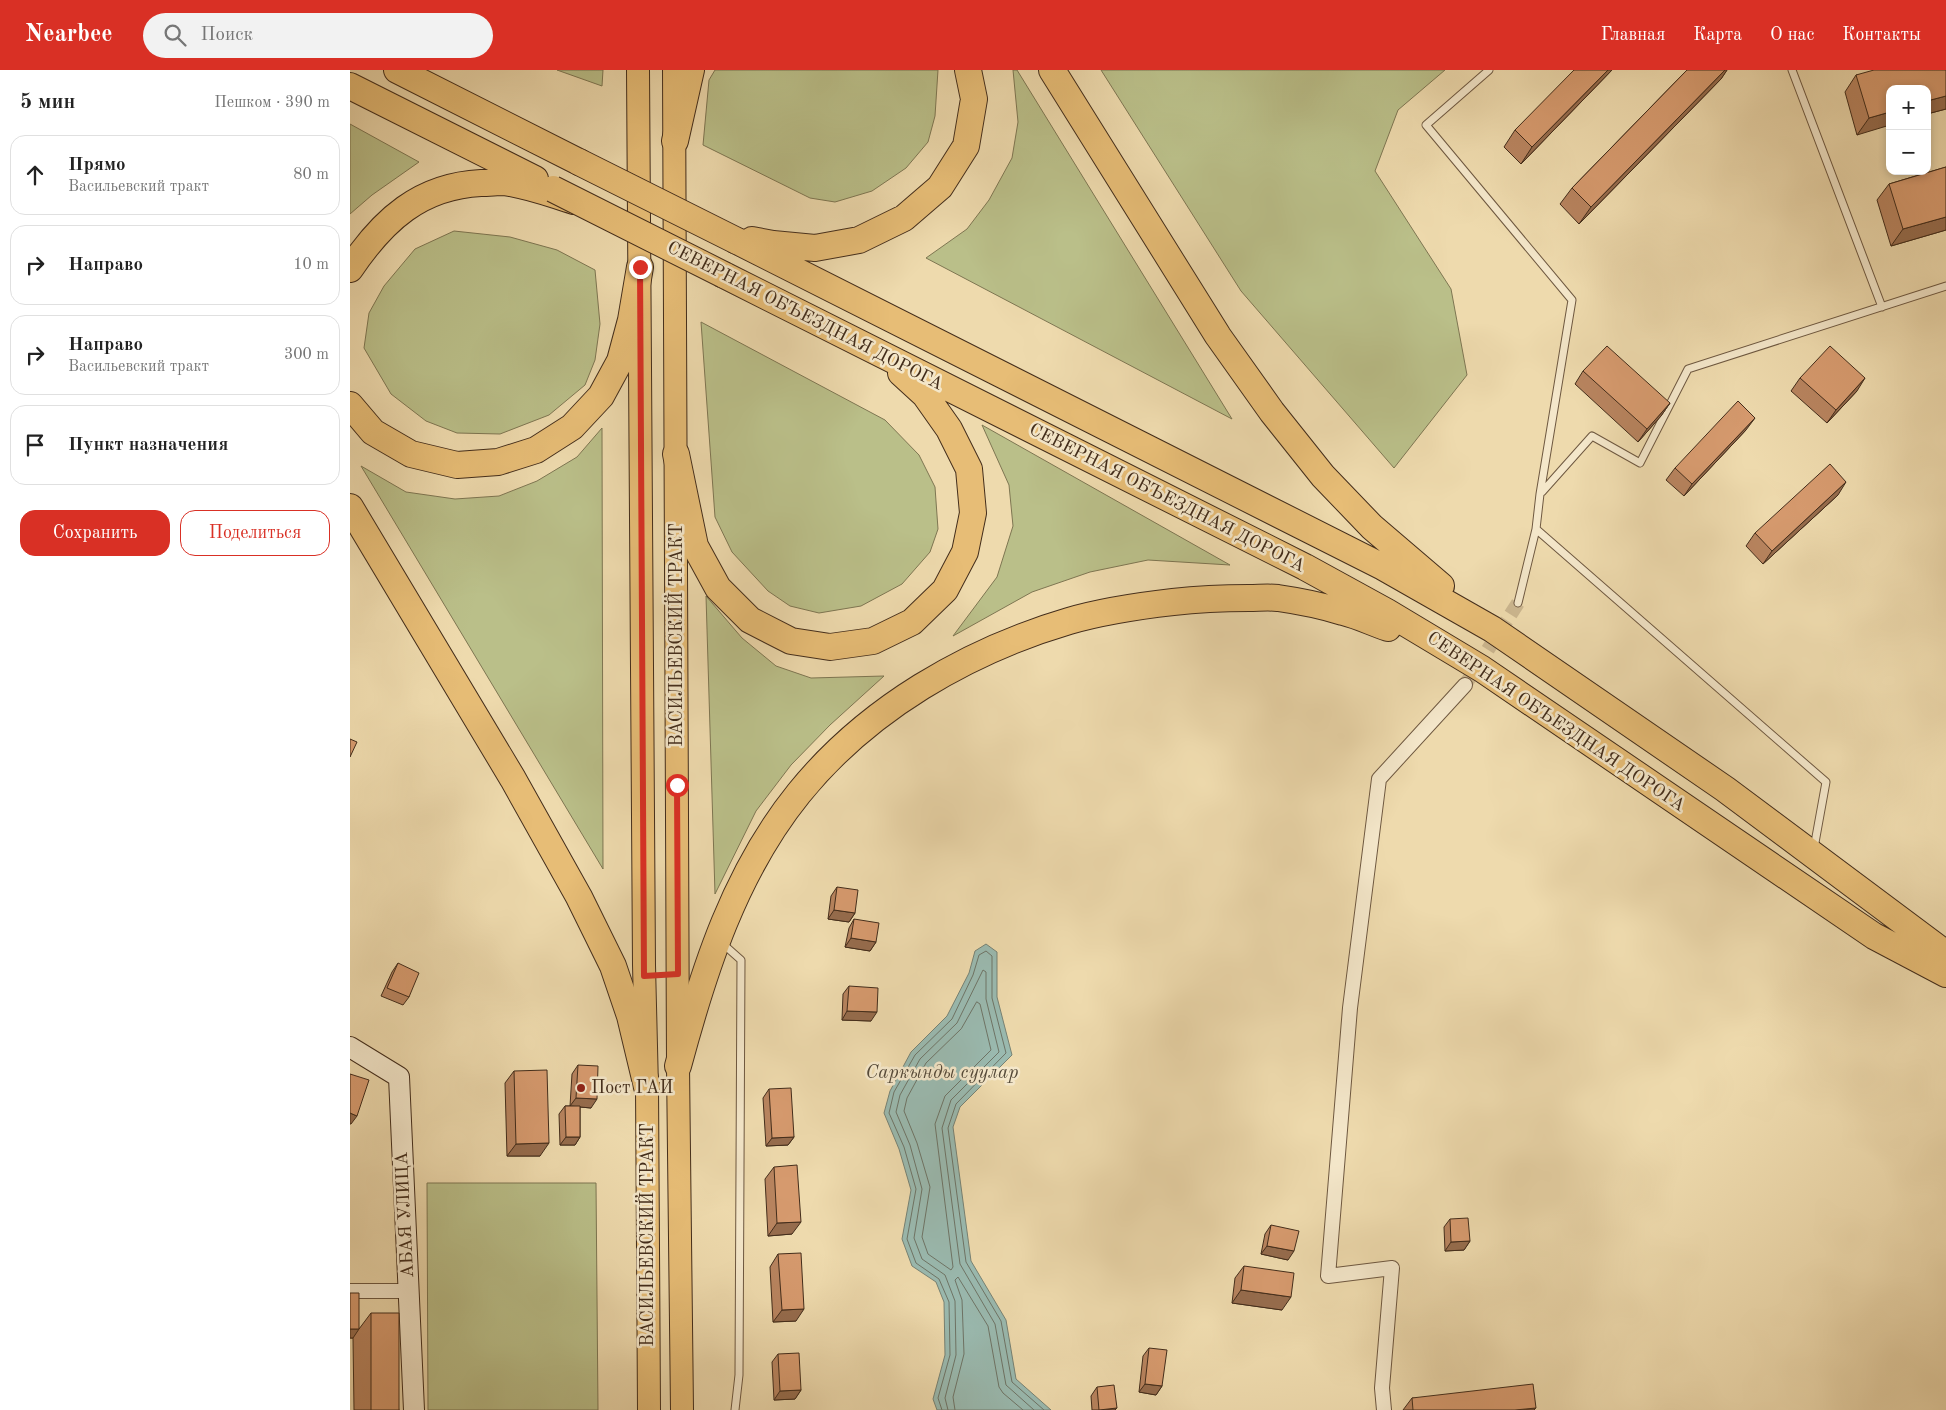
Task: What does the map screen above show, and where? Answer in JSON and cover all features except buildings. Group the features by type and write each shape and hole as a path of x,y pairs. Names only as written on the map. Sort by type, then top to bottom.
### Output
{"highway":[{"name":"СЕВЕРНАЯ ОБЪЕЗДНАЯ ДОРОГА","path":"398,70 1382,567 1492,629 1725,790 1946,954"},
{"path":"417,70 435,89"},
{"path":"675,141 691,70"},
{"path":"730,237 815,248 859,240 904,218 940,186 966,146 974,99 968,70"},
{"path":"1052,70 1218,336 1272,412 1323,476 1372,527 1492,629"},
{"name":"СЕВЕРНАЯ ОБЪЕЗДНАЯ ДОРОГА","path":"350,86 1305,568 1387,612 1474,677 1874,936 1946,974"},
{"path":"350,269 368,242 398,213 429,194 464,184 503,182 540,190 585,205"},
{"path":"350,405 373,432 411,454 457,465 498,462 536,450 572,426 601,396 620,361 631,320 640,267"},
{"path":"676,454 695,546 718,588 750,620 791,641 830,647 873,641 912,622 945,590 965,552 973,513 969,469 949,429 924,395 895,368 853,340"},
{"path":"350,507 513,779 579,897 613,966 630,1016 647,1087"},
{"path":"678,1066 694,1005 717,940 733,900 762,847 799,793 837,752 886,711 943,673 1004,644 1070,620 1132,606 1206,598 1276,598 1343,612 1406,635 1474,677"}],"main road":[{"name":"ВАСИЛЬЕВСКИЙ ТРАКТ","path":"638,70 649,1410"},
{"name":"ВАСИЛЬЕВСКИЙ ТРАКТ","path":"674,70 678,1066 682,1410"},
{"path":"644,976 678,974"}],"street":[{"path":"1384,1410 1382,1388 1392,1268 1328,1276 1350,1008 1379,779 1474,677"},
{"name":"АБАЯ УЛИЦА","path":"350,1047 399,1077 414,1410"},
{"path":"350,1291 408,1291"}],"lane":[{"path":"1489,70 1426,125 1572,300 1536,529 1518,603"},
{"path":"1792,70 1882,307"},
{"path":"1540,494 1592,436 1640,463 1688,369 1946,286"},
{"path":"1536,529 1826,782 1812,855"},
{"path":"717,940 741,960 739,1375 735,1410"}],"green space":[{"path":"557,70 603,70 602,86"},
{"path":"715,70 938,70 935,116 928,142 906,168 872,191 835,202 810,198 703,145 709,80"},
{"path":"1013,70 1017,70 1232,419 926,258 967,229 989,200 1012,158 1018,122"},
{"path":"1101,70 1445,70 1398,110 1375,171 1451,289 1467,375 1394,468 1241,291"},
{"path":"350,124 419,162 372,195 350,214"},
{"path":"454,231 510,237 557,250 595,270 600,324 595,360 585,385 549,415 500,434 457,433 426,421 391,394 364,348 369,313 384,286 415,249"},
{"path":"701,322 885,420 919,455 935,487 938,529 930,552 902,584 861,606 819,613 790,606 768,591 732,552 715,517"},
{"path":"982,425 1230,565 1148,560 1090,572 1032,592 953,636 997,577 1013,526 1009,485"},
{"path":"602,428 603,869 361,466 406,492 455,499 499,496 537,481 577,457"},
{"path":"706,596 742,638 776,666 811,678 884,676 830,725 791,765 756,811 715,894"},
{"path":"427,1183 596,1183 598,1410 428,1410"}],"water":[{"name":"Саркынды суулар","path":"986,944 997,952 997,997 1012,1055 960,1107 953,1127 971,1261 1006,1320 1016,1379 1051,1410 937,1410 933,1399 945,1355 944,1302 936,1282 912,1266 902,1239 911,1190 899,1149 884,1113 890,1091 911,1052 947,1016 969,973 975,951"}],"tunnel":[{"path":"1465,685 1518,603"}],"place":[{"name":"Пост ГАИ","path":"581,1088"}],"route":[{"path":"640,267 644,976 678,974 677,785"}]}
